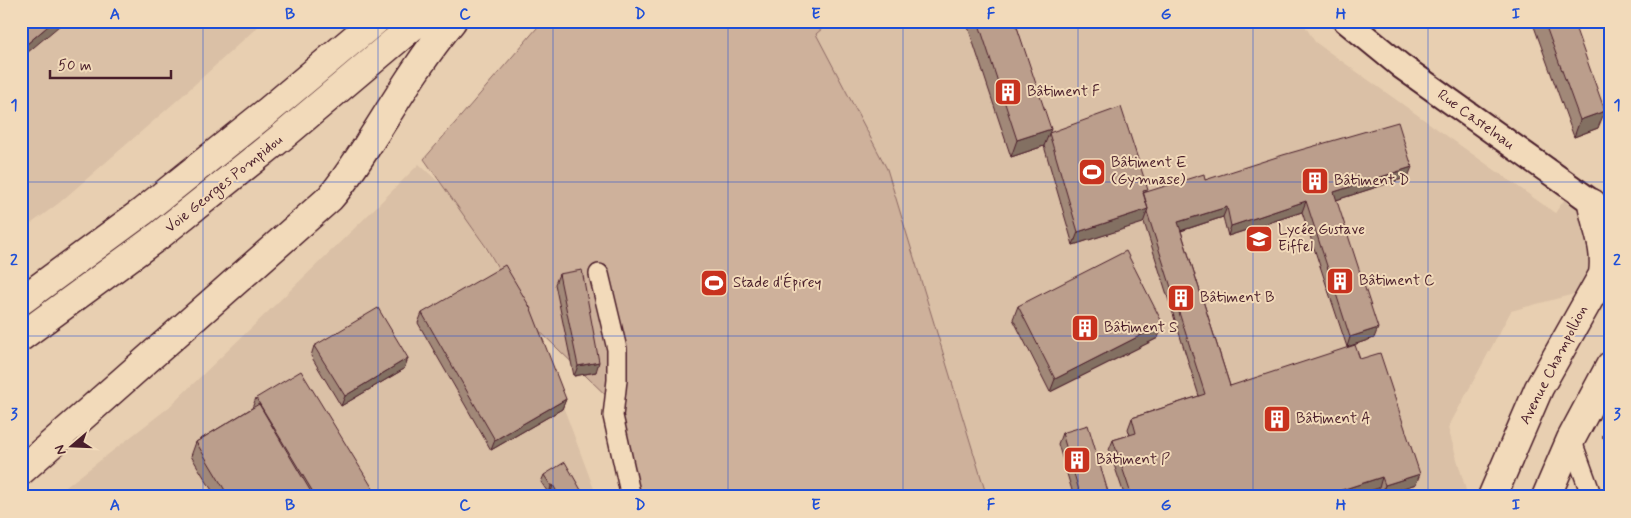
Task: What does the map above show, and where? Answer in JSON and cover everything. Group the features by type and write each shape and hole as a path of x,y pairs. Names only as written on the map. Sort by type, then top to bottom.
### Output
{"main road":[{"name":"Voie Georges Pompidou","path":"21,301 142,212 268,111 375,21"},
{"name":"Voie Georges Pompidou","path":"21,336 168,228 283,136 419,21"},
{"path":"21,471 330,198 349,175 416,67 452,21"},
{"path":"1604,206 1603,244 1606,268"},
{"name":"Avenue Champollion","path":"1492,497 1539,388 1606,268"},
{"path":"1546,497 1571,439 1610,366"}],"street":[{"name":"Rue Castelnau","path":"1346,21 1401,66 1604,206"},
{"path":"599,274 617,349 614,416 631,497"},
{"path":"1571,439 1592,497"}],"shaded area":[{"path":"21,21 264,21 181,97 59,203 21,231"},
{"name":"Stade d'Épirey","path":"543,21 831,21 816,34 887,169 987,497 638,497 616,405 528,320 486,247 424,159"},
{"name":"Lycée Gustave Eiffel","path":"831,21 1302,21 1315,42 1555,213 1572,189 1610,262 1578,293 1511,311 1448,428 1468,497 987,497 887,169 815,34"},
{"path":"419,164 452,194 533,326 597,497 53,497 168,408"}],"building":[{"path":"21,21 54,21 21,49"},
{"path":"978,21 1015,21 1051,129 1017,140"},
{"path":"1544,21 1573,21 1605,111 1580,120"},
{"name":"Bâtiment E (Gymnase)","path":"1121,107 1148,190 1143,191 1148,209 1078,232 1049,133"},
{"path":"1398,122 1412,167 1334,192 1378,328 1350,337 1306,201 1231,226 1227,207 1178,222 1230,386 1355,345 1360,359 1380,353 1420,474 1385,485 1382,477 1320,497 1132,497 1113,440 1136,433 1132,418 1205,394 1147,212 1148,209 1143,193 1204,174 1205,180"},
{"name":"Bâtiment S","path":"1126,251 1163,324 1055,379 1018,306"},
{"path":"505,265 531,309 566,399 495,440 422,313"},
{"path":"582,270 599,362 578,366 559,274"},
{"path":"378,308 408,358 345,396 314,346"},
{"path":"301,371 378,497 316,497 256,398"},
{"path":"259,404 314,497 229,497 196,442"},
{"path":"1610,423 1610,433 1605,430"},
{"name":"Bâtiment P","path":"1088,425 1109,495 1102,497 1081,497 1062,433"},
{"path":"565,462 585,497 560,497 544,475"},
{"path":"183,493 185,497 176,497"}],"place":[{"name":"Bâtiment F","path":"1008,92"},
{"name":"Bâtiment E (Gymnase)","path":"1092,172"},
{"name":"Bâtiment D","path":"1315,181"},
{"name":"Lycée Gustave Eiffel","path":"1259,239"},
{"name":"Bâtiment C","path":"1340,281"},
{"name":"Stade d'Épirey","path":"714,283"},
{"name":"Bâtiment B","path":"1181,298"},
{"name":"Bâtiment S","path":"1085,328"},
{"name":"Bâtiment A","path":"1277,419"},
{"name":"Bâtiment P","path":"1077,460"}]}
